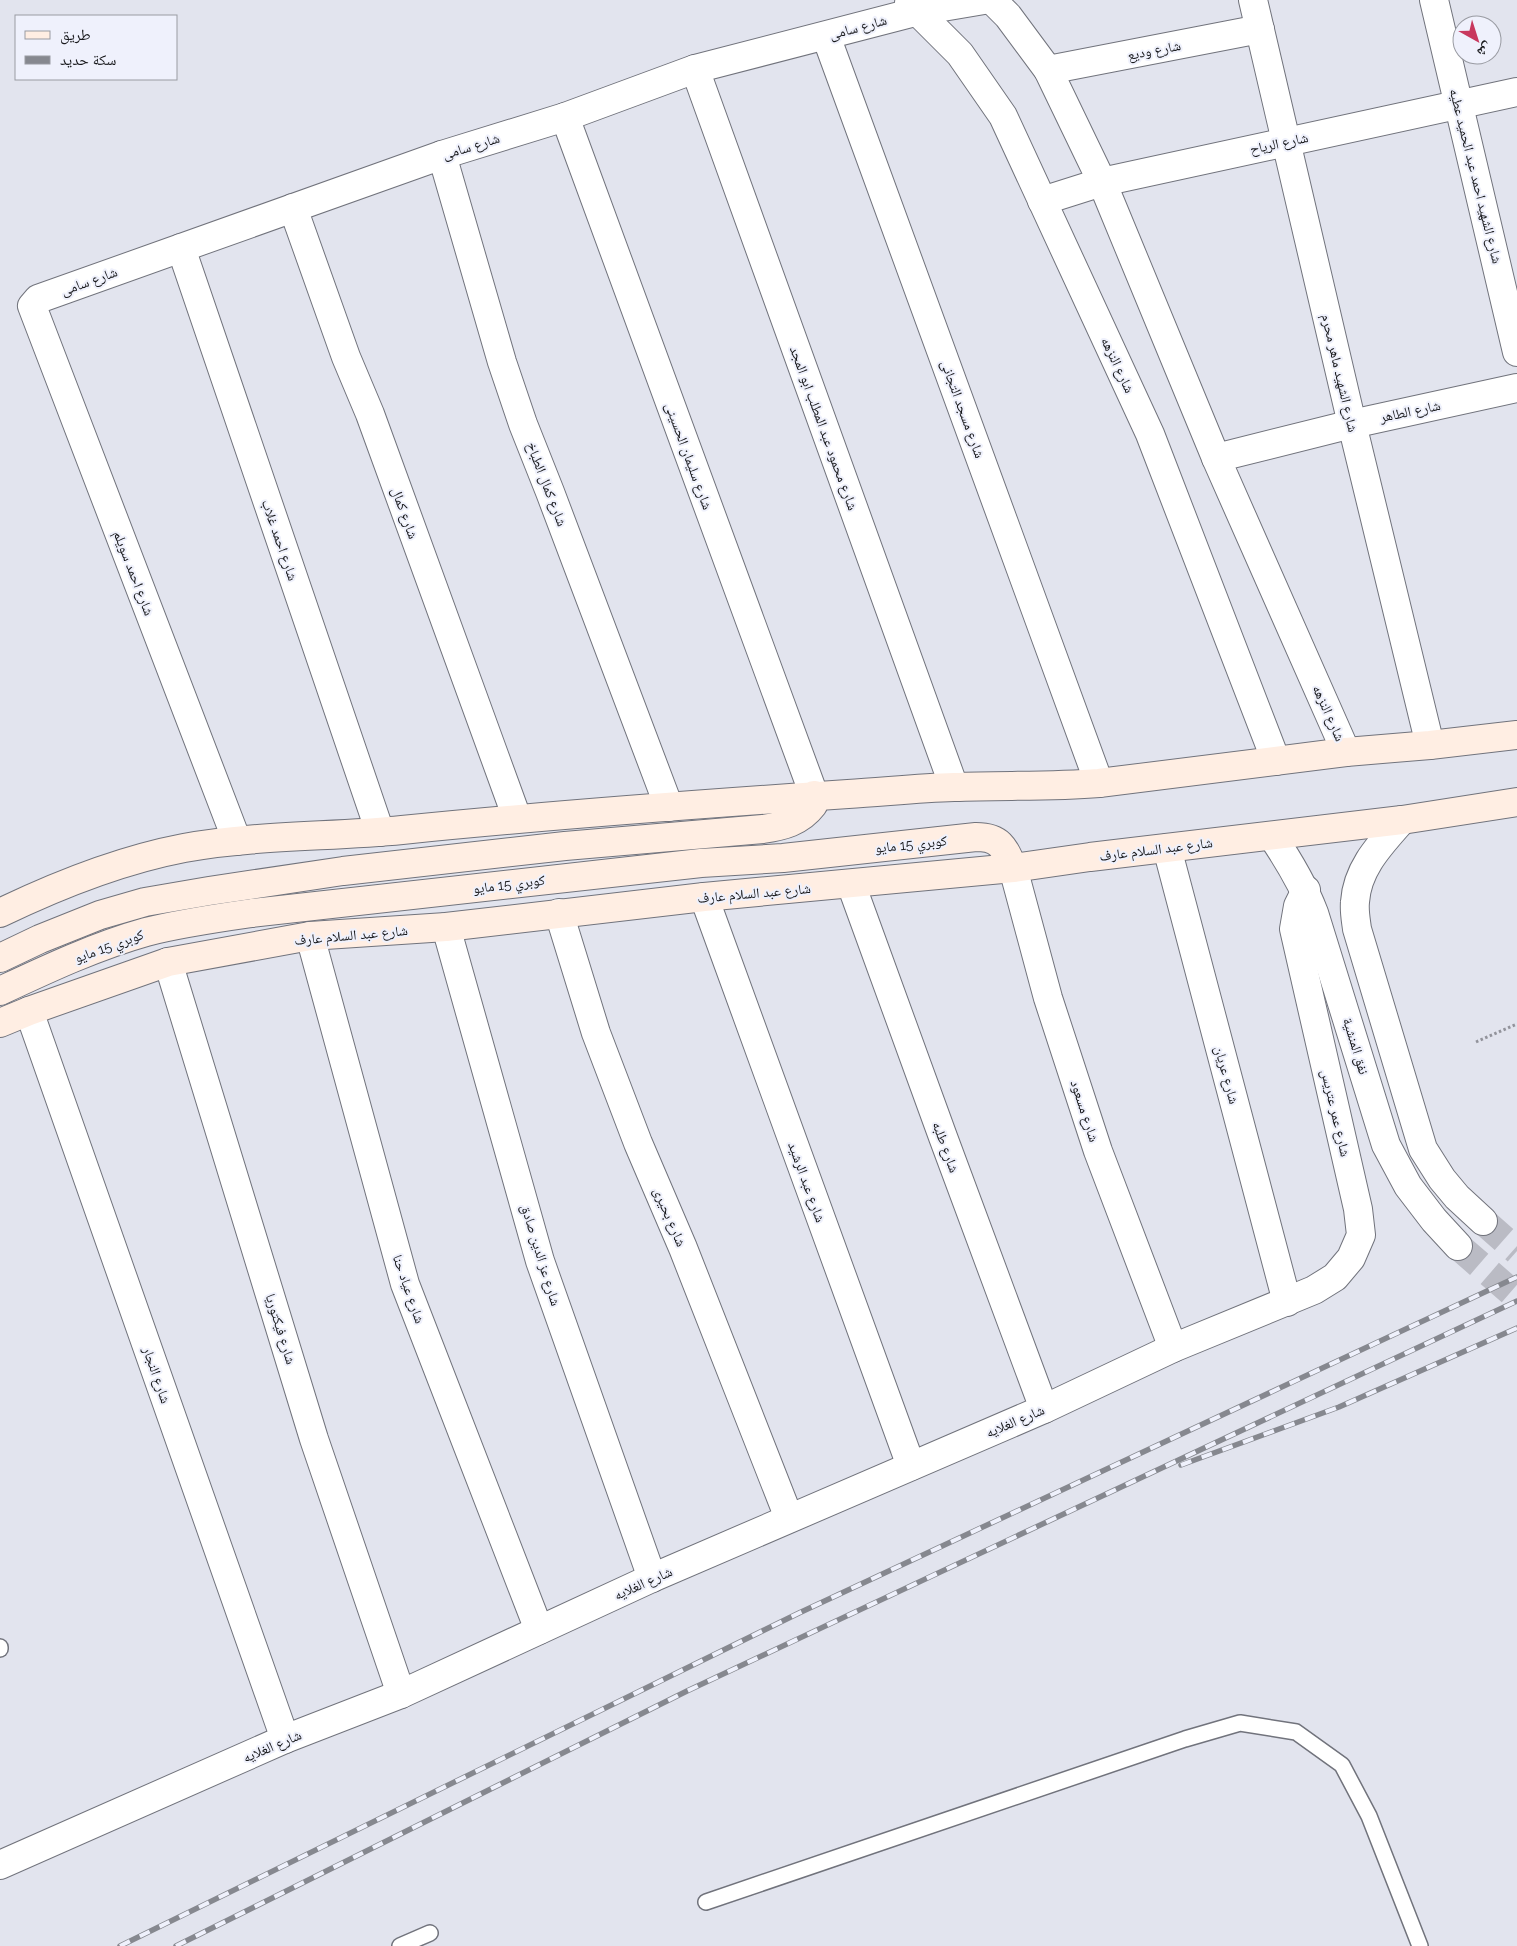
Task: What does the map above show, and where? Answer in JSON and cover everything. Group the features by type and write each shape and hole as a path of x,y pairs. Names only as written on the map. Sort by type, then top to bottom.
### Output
{"main road":[{"path":"0,913 30,899 134,861 184,848 237,841 380,832 517,818 814,795 954,787 1065,786 1346,752 1517,735"},
{"path":"0,958 40,939 100,915 145,902 343,871 565,846 763,829 799,819 813,805 814,795"},
{"name":"شارع عبد السلام عارف","path":"0,1023 168,962 310,936 446,927 704,897 1013,868 1402,820 1517,802"},
{"name":"كوبري 15 مايو","path":"0,991 46,969 146,932 194,921 325,904 701,863 783,858 976,837 989,837 996,840 1007,854 1013,868"}],"street":[{"name":"شارع سامى","path":"32,306 33,302 38,299 442,155 565,117 695,69 826,36 913,6 984,0"},
{"name":"شارع النزهه","path":"992,0 1008,16 1048,70 1102,182 1216,458 1346,752"},
{"name":"شارع الشهيد ماهر محرم","path":"1253,0 1352,424 1430,745"},
{"name":"شارع الشهيد احمد عبد الحميد عطيه","path":"1434,0 1517,352"},
{"name":"شارع النزهه","path":"913,6 960,54 1003,116 1150,434 1276,761"},
{"name":"شارع وديع","path":"1048,70 1260,29"},
{"name":"شارع مسجد التجانى","path":"826,36 1099,783"},
{"name":"شارع محمود عبد المطلب ابو المجد","path":"695,69 954,787"},
{"name":"شارع الرياح","path":"1042,201 1102,182 1458,103 1517,92"},
{"name":"شارع سليمان الحسينى","path":"565,117 814,795"},
{"name":"شارع كمال الطباخ","path":"442,155 502,362 523,424 669,807"},
{"name":"شارع كمال","path":"293,208 346,358 370,414 517,818"},
{"name":"شارع احمد غلاب","path":"181,248 380,832"},
{"name":"شارع احمد سويلم","path":"32,306 237,841"},
{"name":"شارع الطاهر","path":"1216,458 1352,424 1517,388"},
{"path":"1402,820 1374,852 1361,876 1355,902 1357,929 1424,1149 1442,1179 1457,1197 1483,1221"},
{"name":"نفق المنشية","path":"1272,836 1292,864 1306,890 1323,938 1386,1145 1408,1186 1434,1220 1458,1246"},
{"name":"شارع عريان","path":"1167,848 1287,1302"},
{"name":"شارع مسعود","path":"1013,868 1048,998 1098,1151 1173,1348"},
{"name":"شارع طلبه","path":"851,884 1044,1409"},
{"name":"شارع عمر عتريس","path":"1287,1302 1314,1290 1335,1277 1352,1258 1361,1236 1358,1209 1294,929 1298,906 1306,890"},
{"name":"شارع عبد الرشيد","path":"704,897 911,1466"},
{"name":"شارع بحيرى","path":"559,913 596,1033 638,1143 687,1257 789,1518"},
{"name":"شارع عز الدين صادق","path":"446,927 540,1261 652,1578"},
{"name":"شارع عياد حنا","path":"310,936 405,1284 539,1630"},
{"name":"شارع فيكتوريا","path":"168,962 314,1439 401,1694"},
{"name":"شارع النجار","path":"29,1011 286,1739"},
{"name":"شارع الغلايه","path":"0,1865 286,1739 401,1694 652,1578 1044,1409 1173,1348 1287,1302"}],"lane":[{"path":"706,1902 1175,1742 1240,1723 1296,1732 1342,1765 1369,1816 1420,1946"},
{"path":"400,1946 430,1933"}],"path":[{"path":"1476,1042 1517,1024"}],"tunnel":[{"path":"1483,1221 1517,1251"},
{"path":"1458,1246 1517,1297"}],"railway":[{"path":"120,1946 799,1613 1517,1277"},
{"path":"176,1946 687,1691 1517,1301"},
{"path":"1181,1465 1339,1407 1517,1328"}]}
